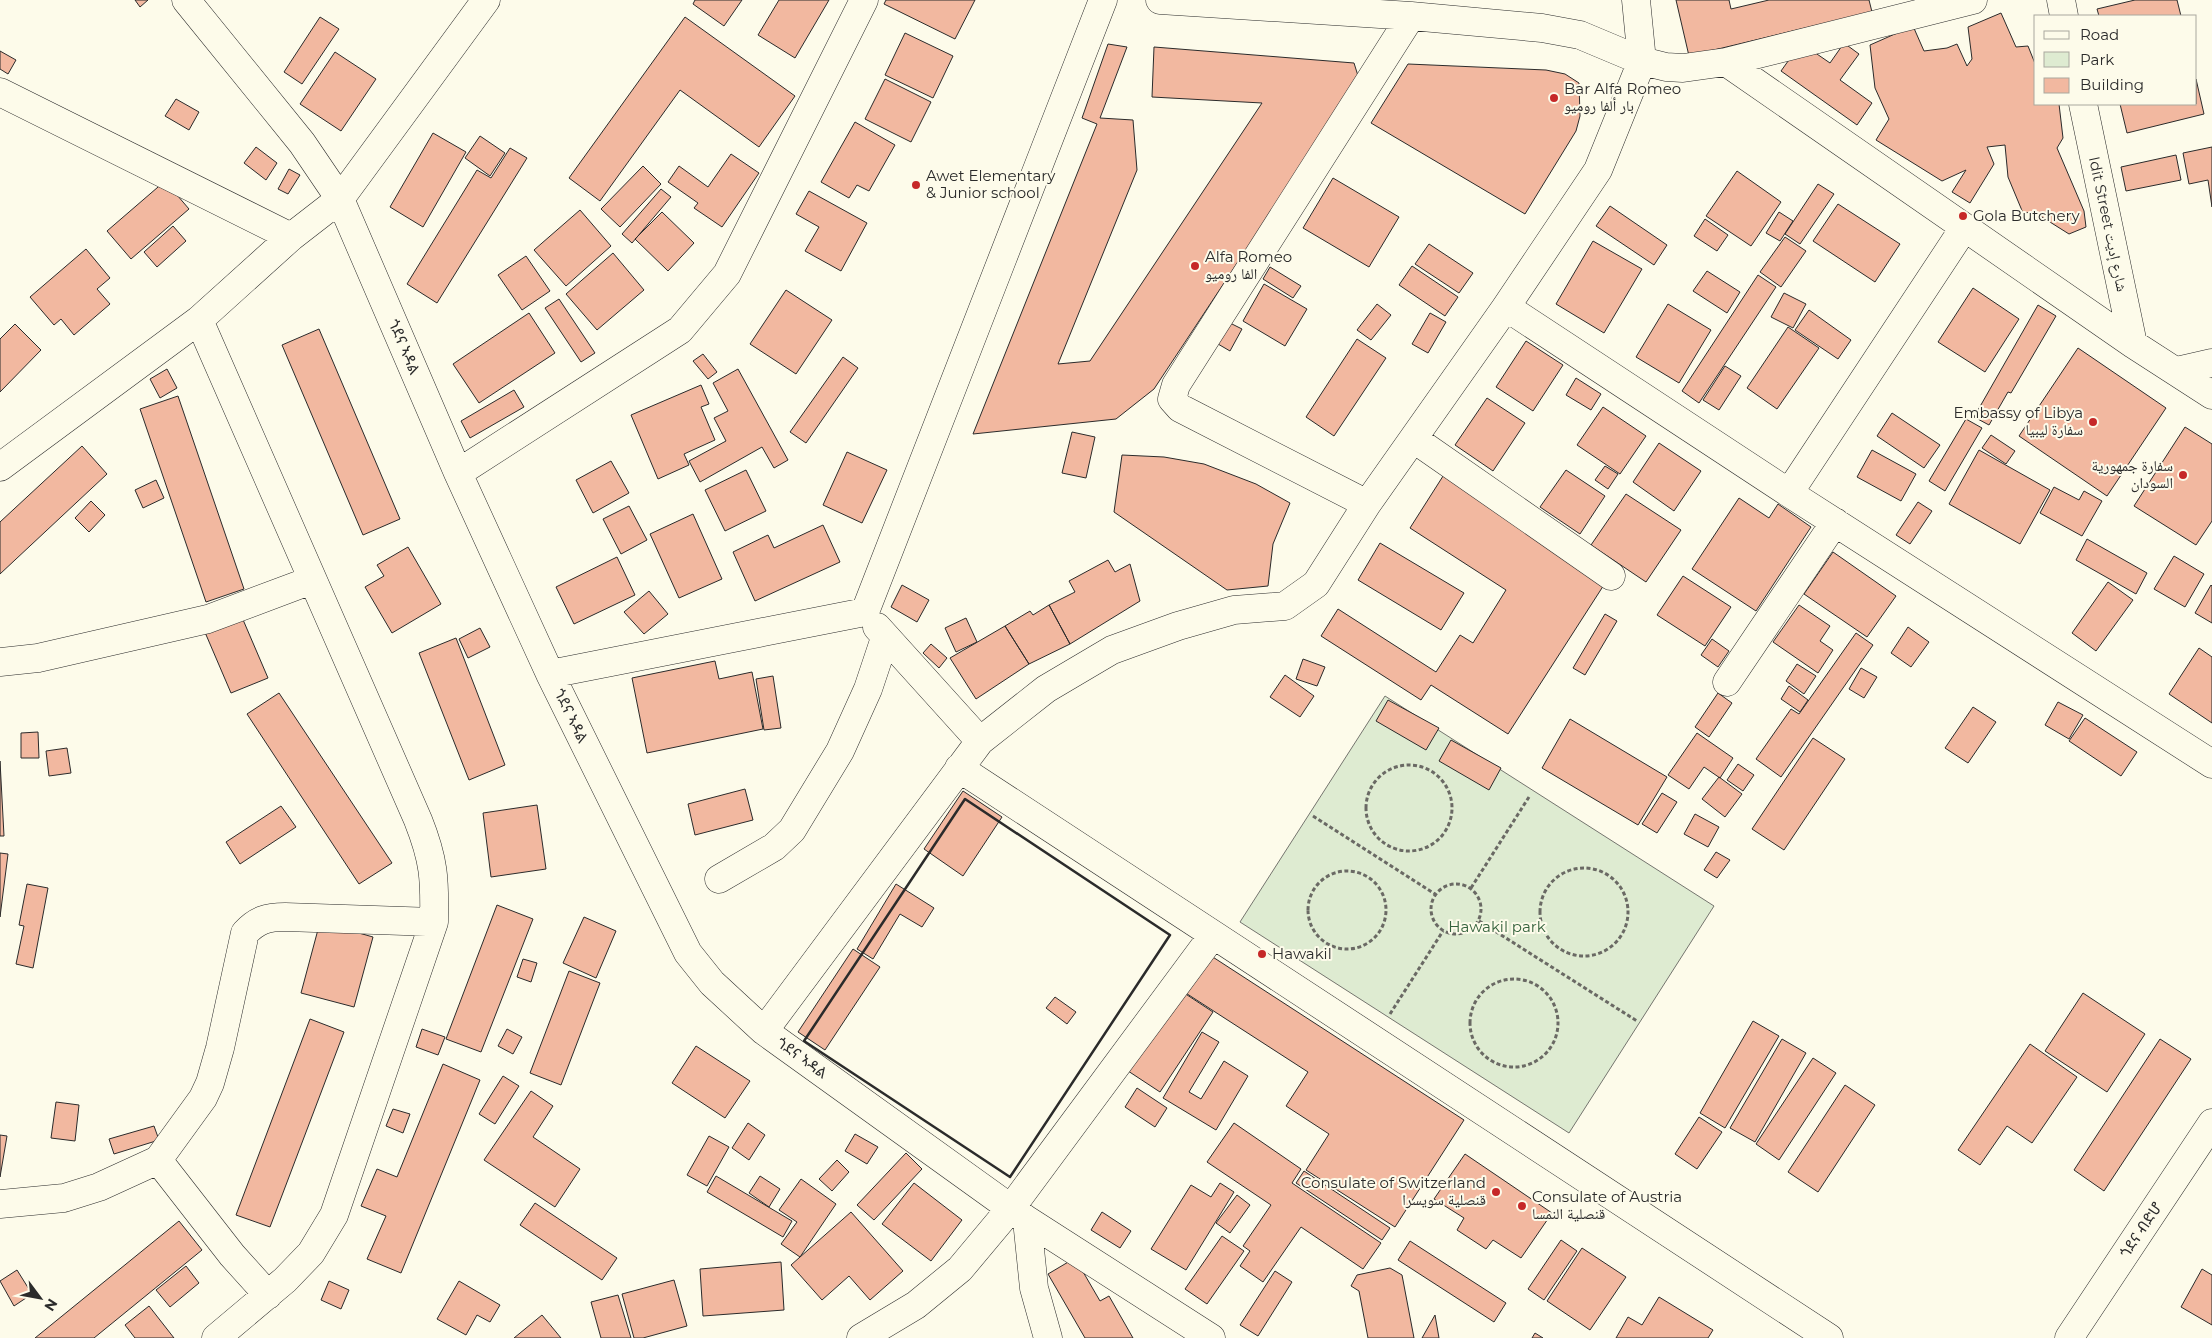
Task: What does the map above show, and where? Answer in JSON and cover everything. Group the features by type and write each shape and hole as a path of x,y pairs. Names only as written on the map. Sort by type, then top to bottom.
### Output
{"street":[{"name":"ጎደና ኣዳል","path":"186,0 302,143 340,199 458,473 550,674 688,953 712,983 764,1031 1019,1214 1211,1338"},
{"path":"0,467 198,320 291,237 340,199 486,0"},
{"path":"458,473 680,330 727,274 864,0"},
{"path":"865,612 1103,0"},
{"path":"1160,0 1411,16 1542,28 1580,35 1642,61 1666,67 1683,68 1726,62 1973,0"},
{"path":"764,1031 980,741 1046,689 1112,650 1178,626 1234,610 1285,606 1316,584 1367,504 1506,307 1598,170 1642,61 1636,0"},
{"path":"2061,0 2064,15"},
{"path":"1367,504 1180,408 1172,399 1182,377 1411,16"},
{"path":"1726,62 2133,344 2212,395"},
{"path":"0,92 291,237"},
{"name":"Idit Street شارع إديت","path":"2082,105 2133,344"},
{"path":"1789,493 1964,228"},
{"path":"1506,307 1789,493 2212,764"},
{"path":"198,320 430,850 435,884 434,922 334,1216 311,1253 268,1295 216,1338"},
{"path":"2177,371 2212,363"},
{"path":"1414,439 1611,576"},
{"path":"1727,682 1835,522"},
{"path":"0,662 38,658 208,619 312,580"},
{"path":"865,612 886,638 980,741"},
{"path":"550,674 865,612"},
{"path":"719,879 774,847 792,830 840,751 868,689 886,638"},
{"path":"959,768 1829,1338"},
{"path":"0,1204 64,1198 99,1187 158,1160 203,1098 210,1083 220,1048 245,933 255,922 271,917 285,917 434,922"},
{"path":"861,1338 916,1305 960,1269 1019,1214 1213,935"},
{"name":"ጎደና ብድሆ","path":"2069,1338 2212,1123"},
{"path":"158,1160 232,1255 268,1295"},
{"path":"1019,1214 1034,1288 1048,1338"}],"path":[{"path":"1416,764 1430,770 1442,779 1450,792 1453,807 1450,822 1443,835 1433,844 1420,850 1407,851 1388,845 1372,832 1367,820 1366,806 1368,793 1375,780 1387,771 1401,765 1416,764"},
{"path":"1471,888 1528,797"},
{"path":"1313,816 1435,894"},
{"path":"1585,868 1599,870 1611,877 1622,888 1627,902 1628,918 1624,932 1615,945 1602,953 1587,957 1571,955 1558,948 1548,938 1542,926 1540,912 1542,898 1549,886 1565,873 1585,868"},
{"path":"1345,870 1358,872 1370,878 1379,887 1384,898 1386,911 1384,923 1377,934 1357,948 1344,949 1332,947 1313,930 1308,918 1308,904 1312,891 1320,881 1332,873 1345,870"},
{"path":"1449,884 1465,884 1471,888 1478,895 1482,904 1479,921 1467,932 1460,934 1443,931 1432,918 1432,902 1435,894 1449,884"},
{"path":"1479,921 1637,1021"},
{"path":"1390,1014 1443,931"},
{"path":"1515,978 1528,981 1541,988 1551,999 1557,1013 1558,1029 1553,1044 1544,1056 1531,1064 1516,1068 1500,1066 1487,1059 1477,1049 1471,1036 1469,1022 1478,996 1488,987 1501,981 1515,978"}],"green space":[{"name":"Hawakil park","path":"1385,696 1714,906 1569,1133 1240,922"}],"building":[{"path":"135,0 148,0 140,7"},
{"path":"695,0 742,0 724,26 693,4"},
{"path":"779,0 829,0 795,58 758,35"},
{"path":"886,0 975,0 955,39 884,4"},
{"path":"1676,0 1729,0 1731,9 1769,0 1869,0 1872,12 1689,56"},
{"path":"2135,0 2177,0 2181,15 2099,15 2097,9"},
{"path":"2001,13 2016,47 2028,46 2034,61 2034,105 2059,105 2063,138 2057,148 2084,211 2086,227 2069,234 2034,212 2023,213 2008,177 2005,145 1987,147 1994,164 1970,203 1952,192 1966,170 1942,181 1876,140 1889,119 1875,88 1870,45 1913,26 1924,51 1947,48 1957,44 1967,66 1972,59 1968,27"},
{"path":"320,17 339,29 302,84 284,72"},
{"path":"685,17 795,96 759,147 680,90 600,201 569,178"},
{"path":"905,33 953,56 933,98 885,75"},
{"path":"1801,43 1830,63 1844,43 1859,54 1840,80 1872,103 1857,125 1781,71"},
{"name":"Alfa Romeo الفا روميو","path":"1108,44 1127,47 1100,118 1133,120 1137,170 1058,364 1090,361 1262,103 1152,97 1154,47 1354,63 1359,79 1154,389 1116,419 973,434 1097,124 1082,118"},
{"path":"0,51 16,60 8,74 0,69"},
{"path":"335,52 376,79 341,131 300,104"},
{"path":"1408,64 1546,70 1565,74 1579,83 1580,116 1576,131 1525,214 1371,123"},
{"path":"885,79 931,102 911,142 865,119"},
{"path":"2197,83 2204,114 2127,133 2120,105 2197,105"},
{"path":"176,99 199,112 189,130 165,116"},
{"path":"855,122 895,145 869,191 857,185 849,198 821,182"},
{"path":"433,133 466,152 423,227 390,207"},
{"path":"480,136 505,153 490,176 465,158"},
{"path":"256,147 277,163 266,180 244,163"},
{"path":"2212,147 2212,207 2208,180 2189,184 2183,153"},
{"path":"510,148 527,158 437,303 407,284 477,170 491,178"},
{"path":"731,154 759,173 722,227 694,208 698,203 668,182 679,166 708,187"},
{"path":"2176,155 2181,180 2126,191 2121,167"},
{"path":"643,166 661,184 620,227 601,209"},
{"path":"289,169 300,175 288,194 278,189"},
{"path":"1737,171 1781,202 1751,246 1706,216"},
{"path":"1333,178 1399,217 1369,267 1303,228"},
{"path":"165,181 189,209 131,259 107,231"},
{"path":"1818,184 1834,194 1800,244 1785,234"},
{"path":"661,189 671,197 632,243 622,234"},
{"path":"809,191 867,223 841,271 805,251 819,227 796,214"},
{"path":"1838,204 1900,244 1875,282 1813,241"},
{"path":"1610,206 1667,245 1654,265 1596,226"},
{"path":"580,210 611,246 566,286 534,250"},
{"path":"662,212 694,243 668,271 635,239"},
{"path":"1779,212 1793,221 1780,241 1766,233"},
{"path":"1705,219 1728,235 1717,251 1694,236"},
{"path":"173,226 186,241 157,267 144,252"},
{"path":"1785,237 1806,251 1781,287 1760,272"},
{"path":"1593,241 1642,269 1604,333 1556,304"},
{"path":"1429,244 1473,273 1459,293 1415,264"},
{"path":"86,249 110,278 97,289 110,304 74,335 61,319 54,325 30,297"},
{"path":"613,253 644,290 597,330 566,294"},
{"path":"526,256 550,291 522,310 498,275"},
{"path":"1412,266 1458,297 1445,316 1399,285"},
{"path":"1270,267 1301,286 1293,298 1263,279"},
{"path":"1707,271 1740,292 1727,313 1693,291"},
{"path":"1758,275 1776,287 1699,403 1682,391"},
{"path":"1264,284 1307,309 1285,346 1243,321"},
{"path":"1973,288 2019,319 1985,372 1938,342"},
{"path":"786,290 832,320 796,374 750,344"},
{"path":"1784,293 1806,304 1793,328 1771,317"},
{"path":"559,299 595,353 581,362 545,308"},
{"path":"1377,304 1391,315 1371,340 1357,330"},
{"path":"1668,304 1711,330 1679,383 1636,357"},
{"path":"2038,305 2056,316 2011,393 2008,392 1989,425 1974,417"},
{"path":"1809,310 1851,340 1838,359 1795,330"},
{"path":"529,313 555,353 479,403 453,364"},
{"path":"1430,313 1446,322 1428,353 1412,344"},
{"path":"1230,323 1242,329 1230,351 1218,344"},
{"path":"15,324 41,350 0,392 0,339"},
{"path":"1788,327 1819,348 1777,409 1747,388"},
{"path":"319,329 400,519 363,535 282,345"},
{"path":"1357,339 1386,358 1334,436 1306,417"},
{"path":"1526,341 1563,365 1533,411 1496,387"},
{"name":"Embassy of Libya سفارة ليبيا","path":"2078,348 2166,408 2107,496 2019,436"},
{"path":"703,354 717,372 708,379 693,361"},
{"path":"843,357 858,368 806,443 790,432"},
{"path":"1725,366 1741,376 1719,410 1703,400"},
{"path":"167,369 177,388 160,398 150,379"},
{"path":"738,369 788,460 774,468 762,447 700,482 689,461 726,441 714,418 728,411 713,383"},
{"path":"1576,378 1601,394 1591,410 1566,395"},
{"path":"701,385 709,404 701,407 715,440 684,454 689,465 658,479 631,415"},
{"path":"514,390 524,407 470,438 461,421"},
{"path":"178,396 244,589 206,602 140,409"},
{"path":"1487,398 1525,423 1493,471 1455,445"},
{"path":"1603,407 1646,436 1620,474 1577,445"},
{"path":"1892,413 1940,445 1924,468 1877,436"},
{"path":"1966,419 1982,428 1945,491 1929,481"},
{"name":"سفارة جمهورية السودان","path":"2185,427 2212,444 2212,521 2196,545 2134,506"},
{"path":"1072,432 1095,437 1086,478 1062,473"},
{"path":"1991,435 2015,451 2006,464 1982,448"},
{"path":"1659,443 1701,471 1674,511 1633,482"},
{"path":"82,446 107,474 0,574 0,522"},
{"path":"1872,450 1916,474 1901,501 1857,477"},
{"path":"1979,450 2050,490 2020,544 1949,504"},
{"path":"847,452 887,470 862,523 823,505"},
{"path":"1122,455 1164,457 1204,464 1256,484 1290,503 1273,544 1268,586 1227,590 1114,512"},
{"path":"611,461 629,493 593,513 576,480"},
{"path":"1605,466 1618,474 1608,489 1595,480"},
{"path":"746,470 766,511 725,531 705,490"},
{"path":"1566,470 1605,496 1580,534 1540,507"},
{"path":"1445,473 1609,577 1508,734 1431,685 1421,700 1321,636 1338,609 1436,672 1460,635 1473,643 1506,590 1410,528"},
{"path":"156,480 164,498 143,508 135,490"},
{"path":"2054,487 2079,500 2084,491 2102,501 2082,536 2040,513"},
{"path":"1626,494 1681,530 1646,582 1591,545"},
{"path":"1739,498 1769,518 1778,504 1811,527 1756,611 1692,569"},
{"path":"91,501 105,515 89,532 75,518"},
{"path":"1918,502 1932,511 1910,544 1896,535"},
{"path":"629,506 647,540 621,554 603,519"},
{"path":"693,514 722,579 679,598 650,534"},
{"path":"823,525 840,562 755,601 733,552 768,535 774,548"},
{"path":"2087,539 2147,573 2136,594 2076,560"},
{"path":"1380,543 1464,593 1441,630 1358,580"},
{"path":"408,547 441,604 392,633 365,587 384,576 377,565"},
{"path":"1833,552 1896,596 1867,637 1804,594"},
{"path":"2174,556 2204,574 2185,607 2154,589"},
{"path":"617,557 635,595 574,624 556,587"},
{"path":"1108,560 1115,572 1130,564 1140,601 1070,644 1049,605 1075,592 1069,581"},
{"path":"1683,576 1731,607 1705,646 1657,615"},
{"path":"2108,582 2133,600 2096,651 2072,633"},
{"path":"902,585 929,600 917,622 891,607"},
{"path":"2212,586 2212,623 2195,613"},
{"path":"649,591 668,614 644,634 624,612"},
{"path":"1049,605 1070,644 1029,664 1005,626 1030,611 1033,615"},
{"path":"1799,605 1830,626 1820,641 1833,650 1818,673 1773,642"},
{"path":"1605,614 1617,621 1585,675 1573,668"},
{"path":"241,615 268,678 231,693 204,630"},
{"path":"966,618 977,642 956,652 945,628"},
{"path":"1005,626 1029,664 976,699 950,658"},
{"path":"1908,627 1929,642 1911,667 1891,653"},
{"path":"480,628 490,647 468,658 459,639"},
{"path":"1856,633 1873,645 1781,777 1756,759 1791,709 1799,714"},
{"path":"456,638 505,765 469,780 419,653"},
{"path":"1712,639 1729,651 1718,667 1701,655"},
{"path":"931,644 947,658 939,668 923,653"},
{"path":"2199,648 2212,657 2212,723 2169,694"},
{"path":"1303,659 1325,667 1317,686 1296,679"},
{"path":"715,661 719,679 752,672 763,729 647,753 632,678"},
{"path":"1797,664 1816,676 1804,694 1786,681"},
{"path":"1861,668 1877,677 1864,698 1849,689"},
{"path":"1285,675 1314,696 1300,717 1270,697"},
{"path":"773,676 781,728 764,730 756,679"},
{"path":"1789,686 1808,700 1800,712 1781,699"},
{"path":"279,693 392,863 359,884 247,714"},
{"path":"1718,693 1732,703 1709,737 1695,727"},
{"path":"1388,700 1439,728 1426,750 1376,721"},
{"path":"2058,702 2083,715 2069,739 2045,725"},
{"path":"1973,707 1996,722 1968,763 1945,748"},
{"path":"2085,718 2137,752 2121,776 2069,741"},
{"path":"1570,719 1667,777 1638,825 1542,768"},
{"path":"38,732 39,758 21,758 21,733"},
{"path":"1697,733 1733,758 1720,778 1704,767 1689,789 1668,775"},
{"path":"1813,738 1845,759 1784,850 1752,829"},
{"path":"1451,740 1501,768 1489,790 1439,761"},
{"path":"67,748 71,773 49,776 46,751"},
{"path":"0,761 4,836 0,836"},
{"path":"1738,764 1754,775 1743,791 1727,780"},
{"path":"1719,777 1742,794 1725,817 1702,799"},
{"path":"745,789 753,820 695,835 688,804"},
{"path":"963,791 1002,817 963,876 924,849"},
{"path":"1662,793 1677,802 1657,833 1642,824"},
{"path":"537,805 546,869 491,877 483,813"},
{"path":"281,806 296,827 240,864 226,842"},
{"path":"1695,814 1719,827 1708,847 1684,834"},
{"path":"1716,852 1730,860 1717,878 1704,870"},
{"path":"0,853 8,854 0,917"},
{"path":"27,884 48,888 33,968 16,964 24,926 19,925"},
{"path":"896,884 934,908 922,927 900,914 873,959 857,949"},
{"path":"497,905 533,919 481,1052 446,1039"},
{"path":"584,917 616,931 596,978 563,963"},
{"path":"320,922 373,937 354,1007 301,993"},
{"path":"853,949 880,967 825,1050 798,1032"},
{"path":"1202,950 1464,1120 1395,1227 1306,1170 1329,1134 1286,1106 1308,1072 1178,988"},
{"path":"523,959 537,963 531,982 517,977"},
{"path":"569,971 600,983 561,1085 530,1073"},
{"path":"1175,987 1213,1012 1160,1092 1122,1067"},
{"path":"2083,993 2145,1034 2107,1092 2045,1051"},
{"path":"1055,997 1076,1012 1067,1024 1046,1008"},
{"path":"310,1019 344,1032 270,1227 236,1215"},
{"path":"1753,1021 1779,1036 1725,1128 1700,1113"},
{"path":"422,1029 445,1037 438,1055 416,1047"},
{"path":"507,1029 522,1037 513,1054 498,1046"},
{"path":"1202,1032 1219,1042 1189,1092 1201,1099 1224,1061 1248,1076 1216,1130 1163,1098"},
{"path":"1782,1039 1806,1053 1755,1142 1730,1128"},
{"path":"2160,1039 2191,1059 2104,1191 2074,1170"},
{"path":"2030,1044 2077,1077 2032,1143 2007,1126 1980,1165 1958,1150"},
{"path":"696,1046 750,1081 725,1118 672,1083"},
{"path":"1813,1058 1836,1073 1779,1160 1756,1144"},
{"path":"443,1064 480,1080 401,1273 367,1259 386,1216 361,1206 377,1169 397,1177"},
{"path":"503,1076 519,1086 495,1124 479,1114"},
{"path":"1845,1085 1875,1105 1818,1192 1788,1172"},
{"path":"1137,1088 1167,1108 1155,1127 1125,1107"},
{"path":"531,1091 553,1106 533,1137 580,1169 555,1207 484,1160"},
{"path":"56,1102 79,1105 75,1141 51,1138"},
{"path":"393,1109 410,1114 403,1133 386,1126"},
{"path":"1699,1117 1722,1132 1697,1169 1675,1154"},
{"path":"748,1123 765,1135 749,1160 732,1148"},
{"path":"1234,1123 1301,1169 1292,1183 1381,1243 1363,1269 1301,1227 1263,1282 1240,1266 1250,1251 1243,1246 1271,1205 1207,1162"},
{"path":"154,1126 159,1140 114,1154 109,1139"},
{"path":"855,1134 878,1147 867,1164 845,1151"},
{"path":"0,1135 7,1136 0,1177"},
{"path":"709,1136 729,1147 707,1186 687,1175"},
{"path":"906,1153 922,1169 874,1220 857,1205"},
{"path":"1465,1154 1552,1213 1521,1258 1493,1240 1486,1249 1457,1230 1464,1218 1434,1199"},
{"path":"837,1160 849,1172 832,1191 819,1179"},
{"path":"1304,1171 1390,1228 1382,1240 1296,1183"},
{"path":"716,1176 792,1221 783,1237 707,1192"},
{"path":"760,1176 780,1189 769,1207 749,1193"},
{"path":"801,1179 836,1204 800,1257 781,1244 797,1222 779,1210"},
{"path":"914,1183 962,1220 931,1261 882,1224"},
{"path":"1220,1183 1234,1192 1186,1270 1151,1249 1191,1185 1211,1197"},
{"path":"1237,1195 1250,1205 1230,1233 1216,1223"},
{"path":"535,1203 617,1258 602,1280 520,1225"},
{"path":"851,1212 903,1271 870,1300 849,1276 822,1300 791,1265"},
{"path":"1102,1212 1131,1231 1120,1248 1091,1230"},
{"path":"179,1221 202,1250 94,1338 35,1338"},
{"path":"1222,1236 1244,1251 1207,1304 1185,1289"},
{"path":"1561,1240 1577,1251 1544,1300 1528,1289"},
{"path":"1410,1241 1506,1303 1494,1322 1398,1260"},
{"path":"1582,1248 1626,1277 1590,1330 1547,1301"},
{"path":"1075,1258 1100,1301 1109,1296 1133,1338 1085,1338 1048,1274"},
{"path":"781,1262 784,1310 703,1316 700,1269"},
{"path":"186,1266 199,1283 170,1307 156,1290"},
{"path":"1390,1268 1402,1275 1414,1338 1368,1338 1359,1291 1351,1286 1357,1275"},
{"path":"2202,1269 2212,1275 2212,1325 2181,1307"},
{"path":"17,1270 32,1294 14,1306 0,1281"},
{"path":"1275,1271 1292,1282 1258,1336 1240,1325"},
{"path":"674,1280 687,1326 643,1338 634,1338 622,1294"},
{"path":"329,1281 349,1290 341,1309 321,1300"},
{"path":"459,1281 500,1305 490,1322 477,1315 466,1335 437,1319"},
{"path":"618,1295 631,1338 601,1338 591,1302"},
{"path":"1659,1297 1713,1330 1708,1338 1616,1338 1628,1317 1642,1325"},
{"path":"149,1306 174,1338 135,1338 125,1325"},
{"path":"542,1315 561,1338 514,1338"},
{"path":"1435,1315 1439,1338 1422,1338"},
{"path":"1535,1333 1543,1338 1532,1338"}],"wall":[{"path":"965,799 1170,935 1010,1177 804,1041 965,799"}],"place":[{"name":"Bar Alfa Romeo بار ألفا روميو","path":"1554,98"},
{"name":"Awet Elementary & Junior school","path":"916,185"},
{"name":"Gola Butchery","path":"1963,216"},
{"name":"Alfa Romeo الفا روميو","path":"1195,266"},
{"name":"Embassy of Libya سفارة ليبيا","path":"2093,422"},
{"name":"سفارة جمهورية السودان","path":"2183,475"},
{"name":"Hawakil","path":"1262,954"},
{"name":"Consulate of Switzerland قنصلية سويسرا","path":"1496,1192"},
{"name":"Consulate of Austria قنصلية النمسا","path":"1522,1206"}]}
